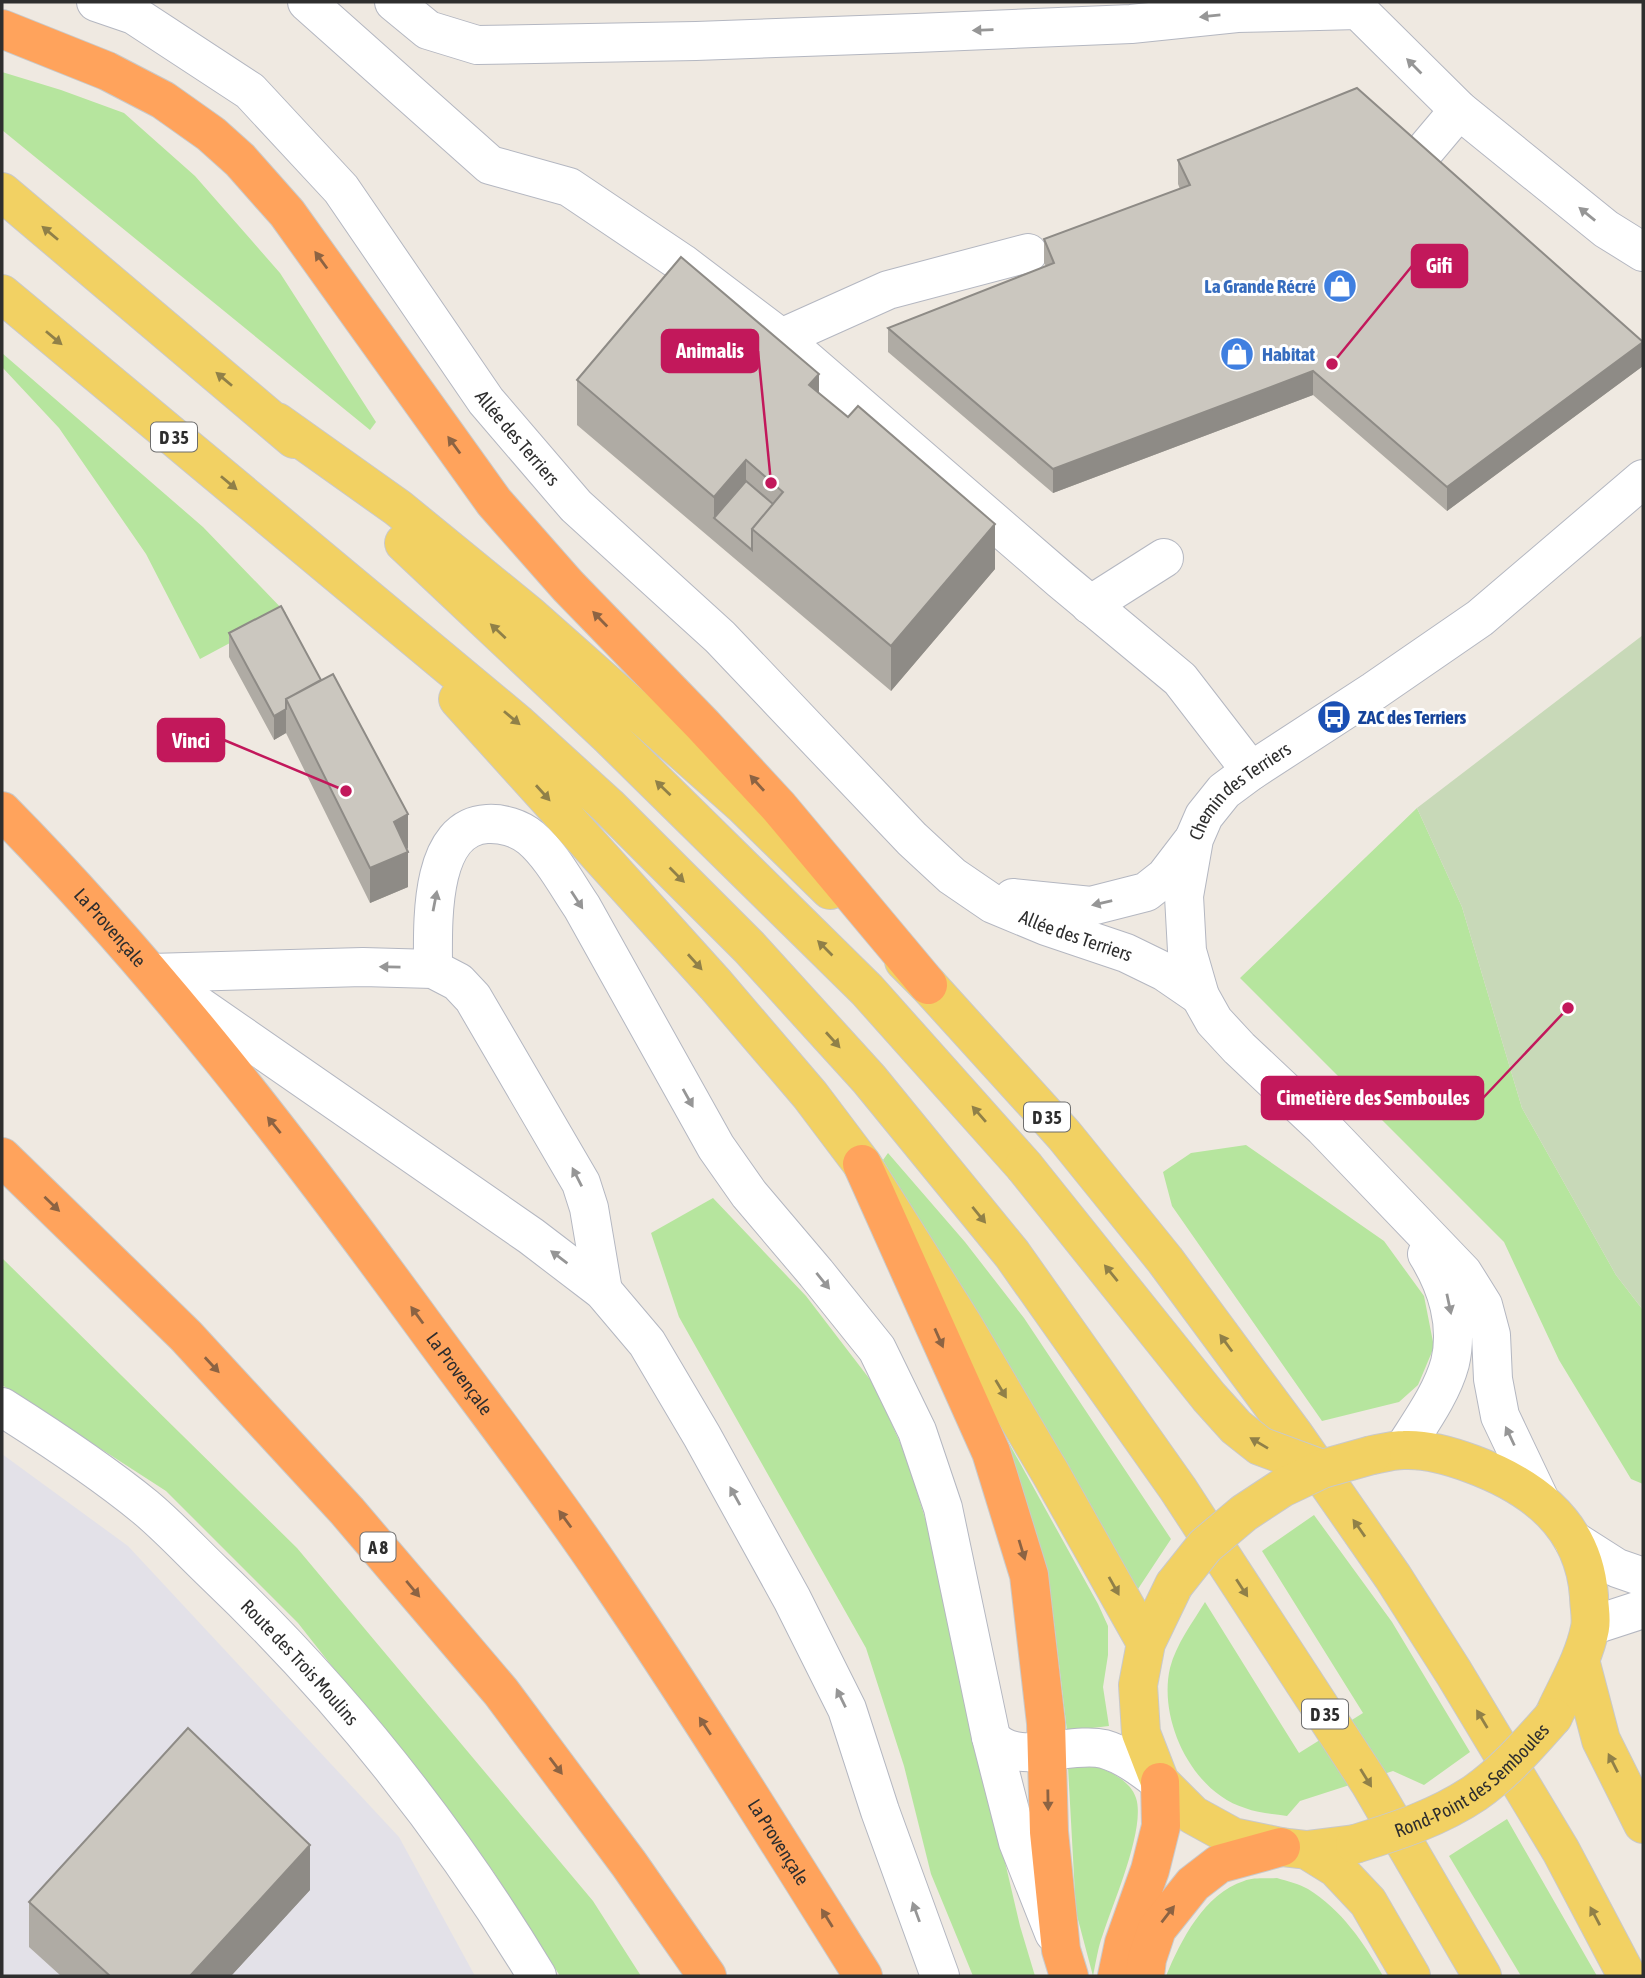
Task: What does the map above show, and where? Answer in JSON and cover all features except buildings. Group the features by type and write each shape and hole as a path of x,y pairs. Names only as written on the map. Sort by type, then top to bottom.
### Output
{"highway":[{"path":"2,29 107,71 163,100 211,134 240,160 287,213 494,502 568,586 779,807 928,985"},
{"name":"La Provençale","path":"2,811 66,876 151,973 317,1178 605,1574 749,1793 863,1976"},
{"name":"A 8","path":"2,1157 186,1336 347,1511 501,1692 629,1864 708,1976"},
{"path":"862,1164 991,1452 1029,1574 1046,1723 1049,1832 1065,1963"},
{"path":"1117,1976 1124,1943 1150,1870 1161,1826 1160,1782"},
{"path":"1145,1976 1147,1959 1157,1929 1194,1884 1219,1864 1246,1855 1294,1849"}],"main road":[{"name":"D 35","path":"2,192 277,422 398,508 539,624 742,804 928,985 1081,1156 1165,1260 1295,1436 1393,1577 1454,1672 1561,1851 1628,1976"},
{"name":"D 35","path":"2,294 517,723 608,806 749,947 869,1079 1012,1254 1201,1524 1369,1782 1482,1976"},
{"path":"277,422 610,737 867,990 1024,1166 1236,1427 1260,1446 1322,1469"},
{"path":"347,580 467,708 716,985 810,1095 862,1164 1037,1451 1146,1643"},
{"name":"Rond-Point des Semboules","path":"1388,1452 1434,1452 1501,1475 1539,1498 1558,1518 1573,1540 1587,1572 1585,1643 1553,1717 1499,1774 1475,1793 1412,1826 1355,1844 1294,1849 1233,1837 1193,1815 1160,1782 1142,1733 1138,1685 1146,1643 1174,1585 1205,1546 1244,1513 1282,1488 1322,1469 1388,1452"},
{"path":"1585,1643 1601,1740 1643,1824"},
{"path":"1294,1849 1336,1868 1368,1902 1411,1976"}],"street":[{"name":"Allée des Terriers","path":"96,2 134,15 250,91 341,189 486,401 576,506 720,637 912,839 952,876 993,904 1046,926 1126,953 1165,972 1200,996"},
{"path":"307,2 490,165 569,187 682,263 781,338 1090,605 1180,679 1251,771"},
{"path":"394,2 428,30 477,45 916,33 1131,24 1237,13 1357,10 1459,110 1606,229 1643,252"},
{"path":"1363,211 1411,167 1459,110"},
{"path":"781,338 888,290 1028,253"},
{"name":"Chemin des Terriers","path":"1539,1498 1500,1416 1493,1379 1491,1335 1483,1305 1464,1273 1324,1128 1214,1021 1200,996 1187,951 1184,896 1194,839 1204,816 1224,791 1480,618 1643,479"},
{"path":"1090,605 1164,558"},
{"path":"433,969 433,911 447,848 470,827 500,823 517,829 531,839 558,871 582,907 716,1147 749,1194 817,1273 877,1349 917,1432 943,1508 991,1737 1018,1842 1065,1963"},
{"name":"Allée des Terriers","path":"952,876 1010,897 1091,906 1146,892 1165,877 1194,839"},
{"path":"1146,892 1176,926 1187,951"},
{"path":"151,973 363,967 433,969 458,982 472,998 581,1183 589,1208 603,1291"},
{"path":"151,973 445,1175 603,1291 647,1343 792,1599 841,1697 940,1976"},
{"name":"Chemin des Terriers","path":"1388,1452 1439,1388 1450,1363 1452,1326 1449,1299 1437,1270 1395,1201"},
{"name":"Route des Trois Moulins","path":"2,1407 51,1438 146,1507 247,1604 320,1681 347,1710 434,1821 537,1976"},
{"path":"1573,1540 1617,1568 1643,1577"},
{"path":"1585,1643 1643,1609"},
{"path":"991,1737 1004,1749 1018,1752 1083,1746 1104,1749 1122,1756 1160,1782"}],"shaded area":[{"path":"2,1454 128,1546 399,1837 475,1976 2,1976"}],"green space":[{"path":"2,72 124,113 195,176 280,273 376,422 370,430 2,130"},
{"path":"2,353 203,527 286,613 200,659 146,554 59,428 2,367"},
{"path":"1643,635 1643,1310 1616,1275 1522,1108 1462,907 1417,808"},
{"path":"1417,808 1462,907 1522,1108 1616,1275 1643,1310 1643,1484 1631,1479 1559,1360 1504,1242 1240,978"},
{"path":"1246,1145 1384,1241 1424,1296 1434,1347 1418,1385 1399,1402 1322,1421 1172,1206 1163,1172 1191,1153"},
{"path":"888,1153 965,1242 1024,1318 1171,1539 1136,1592 883,1160"},
{"path":"713,1198 806,1296 875,1386 906,1456 939,1564 965,1691 1020,1926 1035,1976 973,1976 931,1874 904,1766 866,1648 679,1317 651,1233"},
{"path":"2,1258 297,1548 593,1901 641,1976 560,1976 493,1871 298,1623 166,1491 2,1385"},
{"path":"1005,1436 1108,1626 1108,1655 1103,1687 1109,1726 1067,1731 1048,1572"},
{"path":"1314,1515 1392,1622 1470,1752 1424,1785 1393,1771 1300,1801 1287,1816 1245,1808 1226,1800 1209,1787 1183,1751 1174,1731 1168,1688 1170,1668 1176,1650 1205,1602 1299,1753 1363,1713 1262,1551"},
{"path":"1089,1764 1123,1780 1133,1791 1138,1811 1133,1846 1101,1939 1093,1976 1076,1912 1068,1767"},
{"path":"1507,1819 1597,1976 1521,1976 1449,1856"},
{"path":"1277,1878 1308,1889 1331,1906 1360,1939 1383,1976 1166,1976 1187,1934 1217,1896 1248,1880"}],"place":[{"name":"La Grande Récré","path":"1340,286"},
{"name":"Habitat","path":"1237,354"},
{"name":"Gifi","path":"1332,364"},
{"name":"Animalis","path":"771,483"},
{"name":"ZAC des Terriers","path":"1334,717"},
{"name":"Vinci","path":"346,791"},
{"name":"Cimetière des Semboules","path":"1568,1008"}]}
